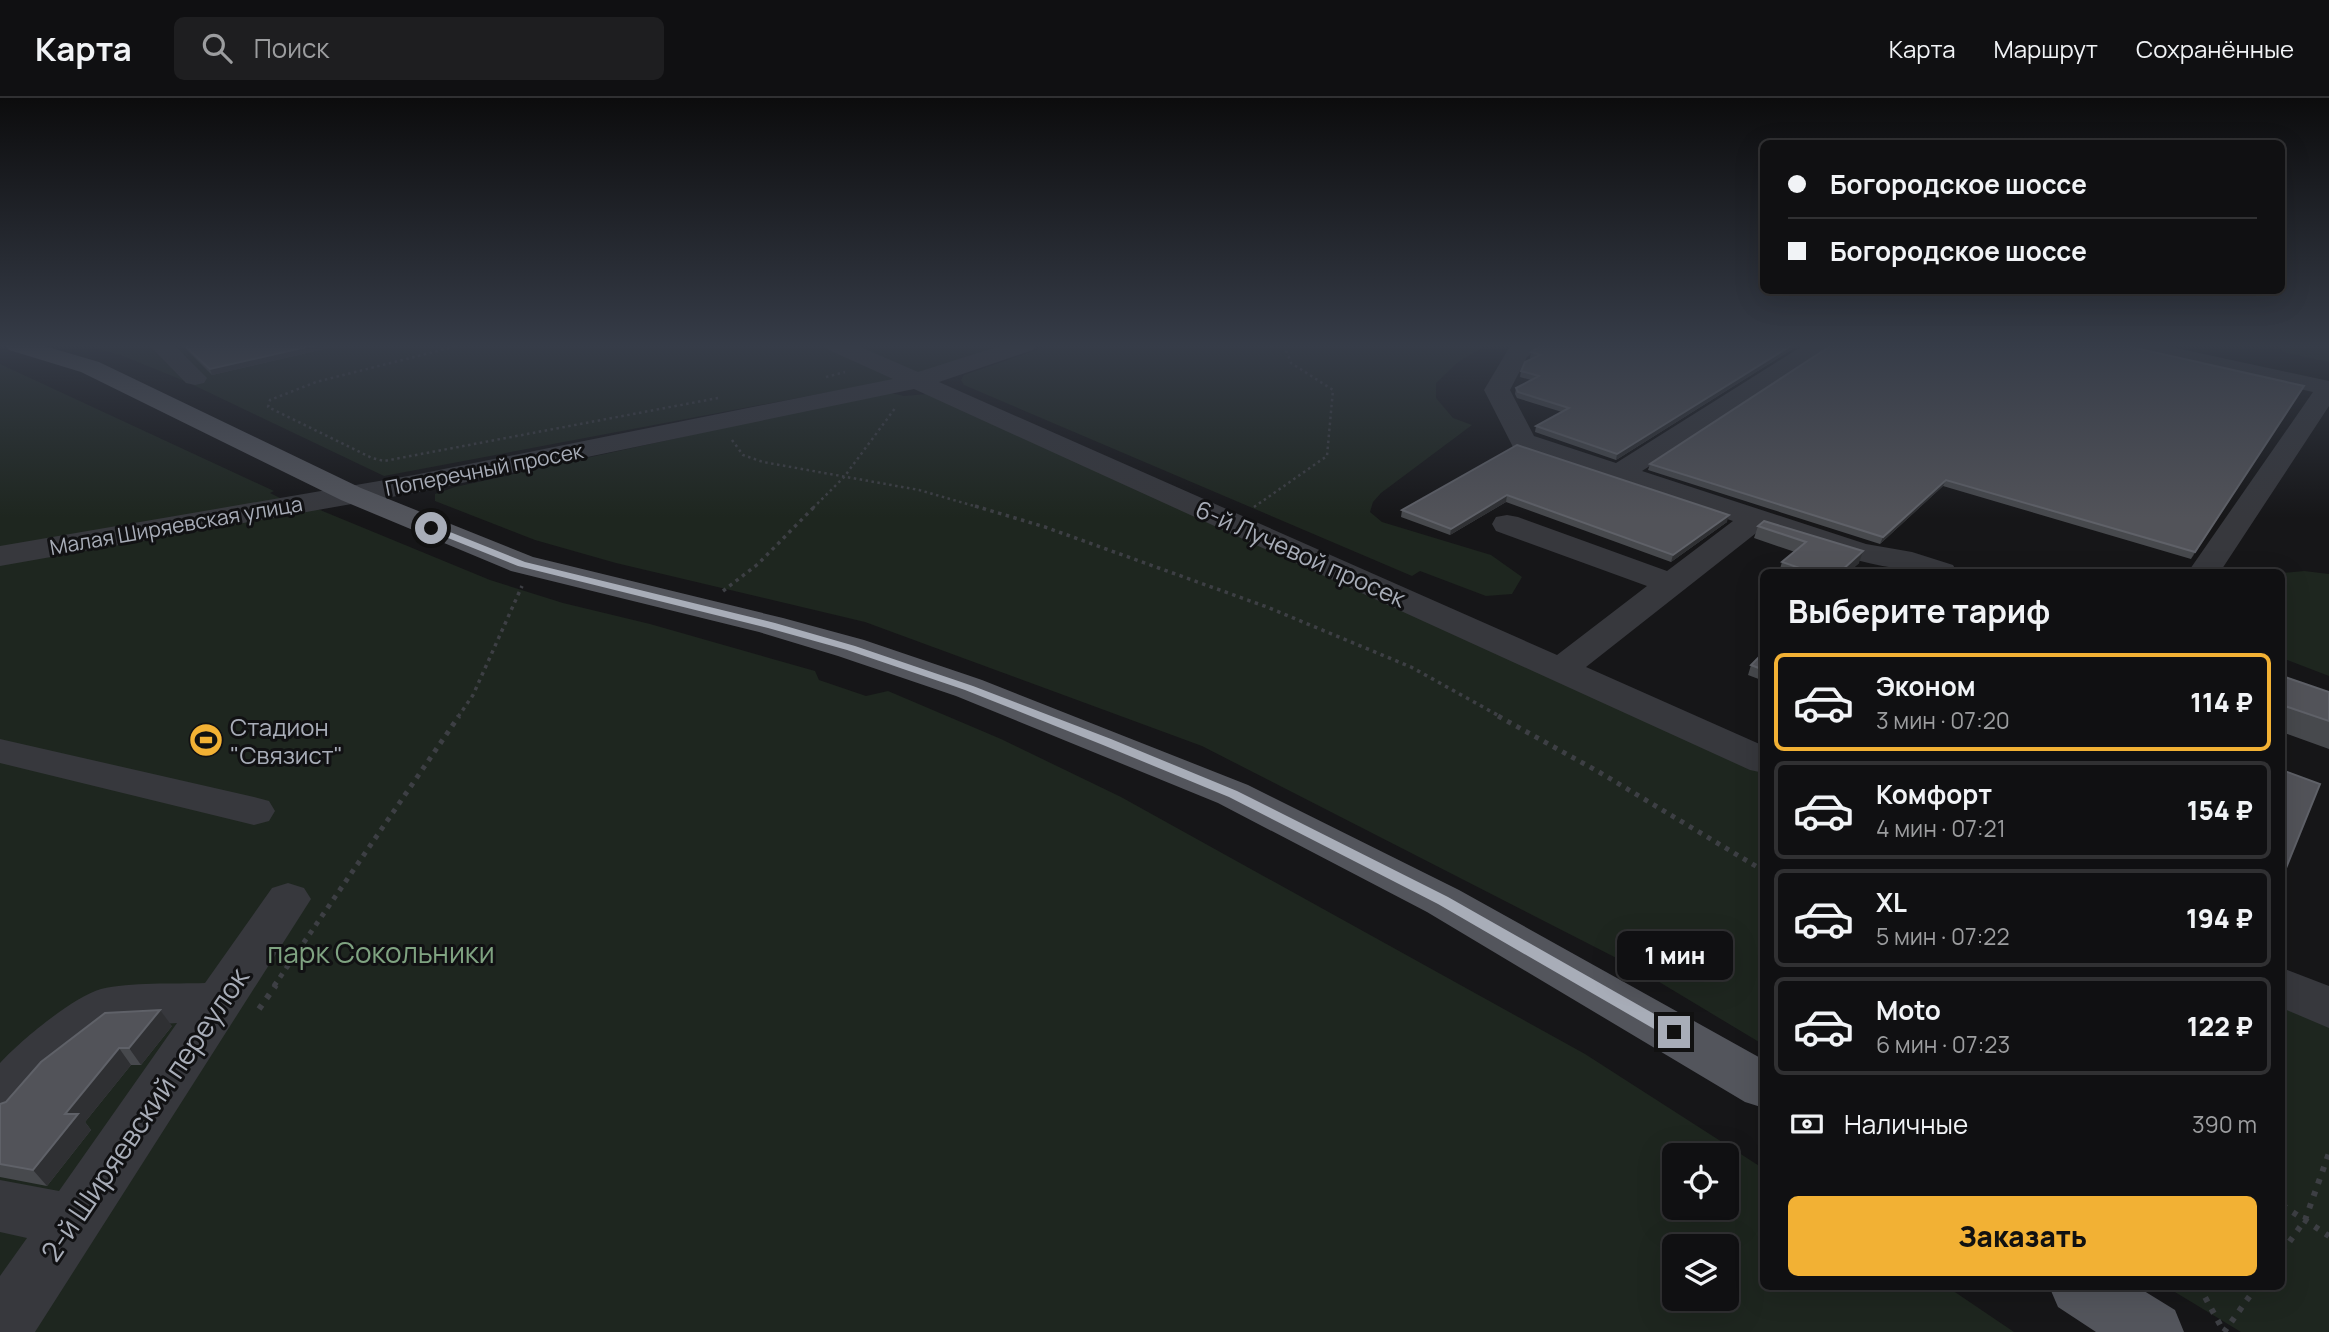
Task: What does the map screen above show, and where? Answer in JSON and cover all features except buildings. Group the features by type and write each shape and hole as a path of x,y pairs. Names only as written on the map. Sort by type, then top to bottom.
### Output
{"main road":[{"path":"163,403 351,494 522,564 771,625 851,648 969,688 1233,794 1443,901 1760,1084"},
{"path":"2086,1290 2151,1332"}],"street":[{"name":"Поперечный просек","path":"351,494 839,403"},
{"name":"6-й Лучевой просек","path":"942,403 1760,759"},
{"path":"1503,403 1523,441 1861,553 1901,559 1932,569"},
{"path":"1619,473 1730,403"},
{"path":"2206,569 2318,403"},
{"name":"Малая Ширяевская улица","path":"0,556 351,494"},
{"path":"1560,670 1756,518"},
{"path":"1507,524 1672,584"},
{"path":"0,751 254,811"},
{"name":"2-й Ширяевский переулок","path":"0,1329 73,1221 236,1009 288,899"},
{"path":"2285,988 2329,1008"},
{"path":"0,1100 33,1062 104,1008 236,1009"},
{"path":"0,1206 73,1221"}],"path":[{"path":"269,403 268,407 372,458 384,461 696,403"},
{"path":"722,592 758,564 844,477 901,403"},
{"path":"1248,512 1327,456 1332,403"},
{"path":"721,435 732,440 743,455 919,490 1045,527 1267,607 1411,667 1599,772 1760,869"},
{"path":"236,1009 473,695 522,586"},
{"path":"2285,1248 2305,1220 2329,1153"},
{"path":"2285,1207 2329,1236"},
{"path":"2201,1290 2224,1332 2254,1290"}],"green space":[{"name":"парк Сокольники","path":"0,403 83,403 274,491 270,493 298,507 308,505 490,580 563,603 650,624 815,671 819,680 866,696 888,691 1001,739 1121,797 1585,1054 1724,1143 1662,1143 1662,1220 1739,1220 1739,1153 1760,1166 1760,1290 1952,1290 2014,1332 0,1332"},
{"path":"230,403 773,403 384,476"},
{"path":"839,403 946,403 1760,769 1760,1043 1636,968 1202,746 865,622 616,563 535,540 435,501 435,494 455,487"},
{"path":"1005,403 1440,403 1453,418 1472,425 1381,493 1373,502 1370,512 1382,522 1491,555 1522,577 1512,594 1486,596 1420,571 1412,576"},
{"path":"2304,571 2329,574 2329,676 2285,659 2285,573"},
{"path":"2285,1005 2329,1025 2329,1332 2241,1332 2172,1290 2285,1290"}],"place":[{"name":"Стадион \"Связист\"","path":"206,740"}],"route":[{"path":"431,528 522,564 590,583 771,625 851,648 969,688 1107,742 1233,794 1443,901 1674,1032"}]}
